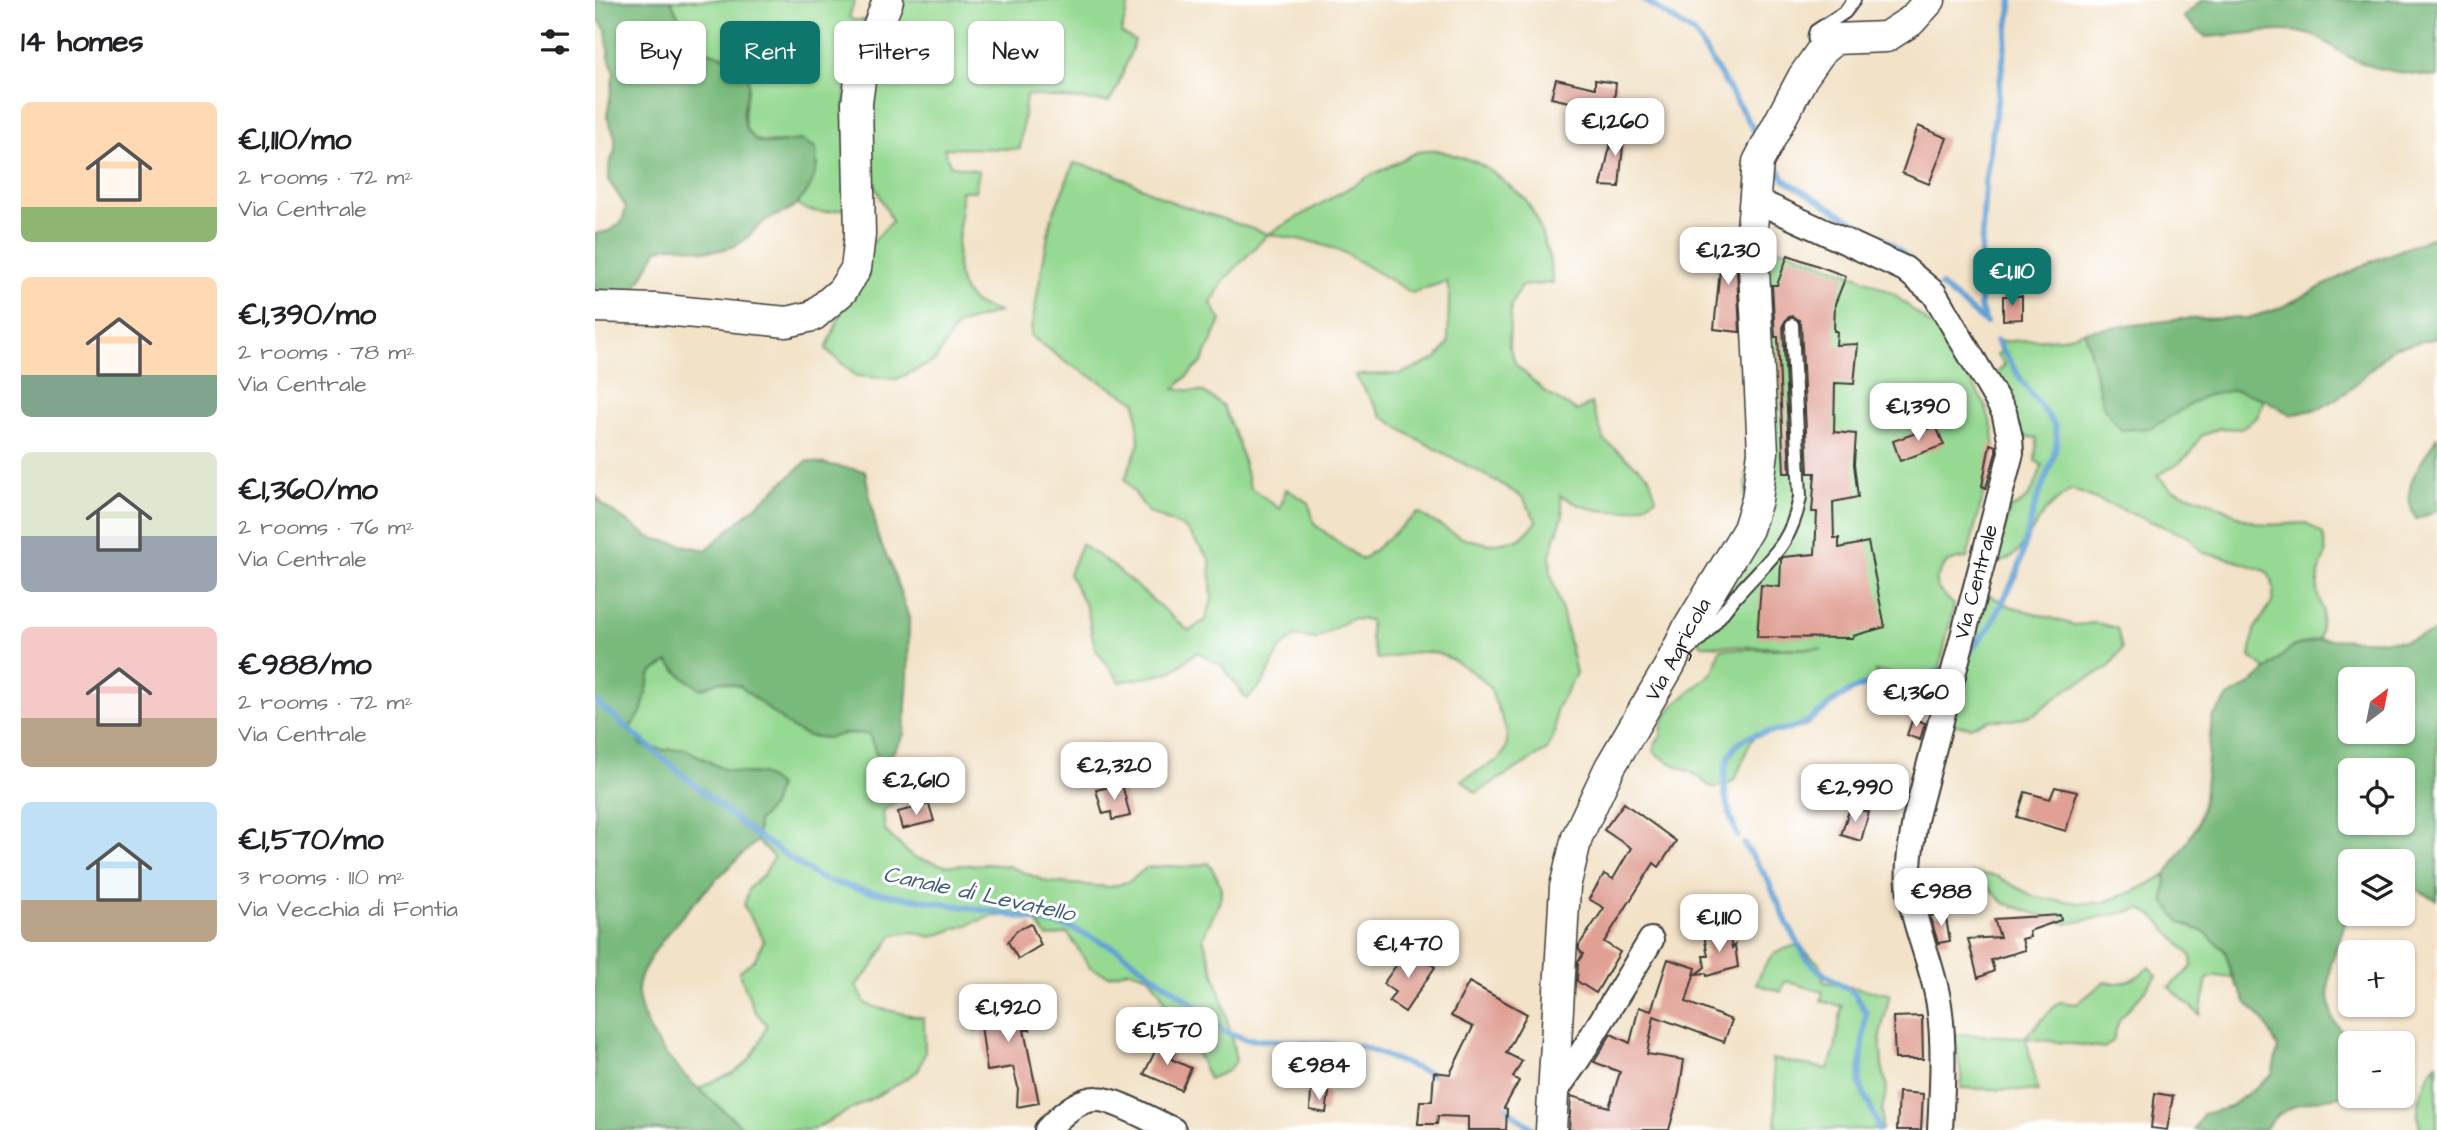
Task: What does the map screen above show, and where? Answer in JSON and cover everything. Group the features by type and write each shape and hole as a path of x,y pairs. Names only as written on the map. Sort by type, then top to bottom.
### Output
{"street":[{"path":"595,306 787,322 813,316 842,291 856,269 860,234 857,103 861,73 888,0"},
{"path":"1822,50 1835,39 1886,37 1911,21 1930,0"},
{"name":"Via Agricola","path":"1551,1130 1565,887 1577,837 1610,768 1670,665 1687,630 1748,529 1757,500 1763,452 1752,228 1758,162 1803,77 1822,50"},
{"name":"Via Centrale","path":"1753,199 1906,269 1934,293 2004,412 2011,453 1915,820 1908,882 1912,906 1932,969 1939,1006 1942,1058 1940,1130"},
{"path":"1553,1095 1651,940"},
{"path":"1047,1130 1061,1116 1085,1101 1098,1098 1173,1130"}],"lane":[{"path":"1822,50 1816,43 1816,31 1845,12 1854,0"},
{"path":"1670,665 1699,640 1737,594 1775,556 1796,520 1800,497 1792,325"}],"green space":[{"path":"595,0 671,0 680,21 616,21 616,84 706,84 706,51 720,55 720,84 749,84 743,114 746,129 756,141 770,144 801,140 816,148 817,158 811,185 793,207 767,219 742,242 730,248 709,251 672,246 657,250 634,292 620,298 595,294 595,234 609,231 622,222 626,207 609,181 609,165 615,151 615,136 607,117 614,72 606,30 595,15"},
{"path":"671,0 855,0 849,17 865,21 834,21 834,84 847,84 847,208 821,212 797,205 813,179 818,164 801,140 757,140 750,135 746,127 749,84 820,84 820,21 720,21 720,55 706,51 706,21 680,21"},
{"path":"896,0 1130,0 1121,33 1135,41 1109,102 1026,95 1020,149 944,148 950,165 979,171 975,191 961,191 957,250 960,279 965,292 974,302 999,312 957,325 935,361 897,379 856,376 826,349 869,246 892,221 867,169 864,104 870,84 954,84 954,21 890,21"},
{"path":"2202,0 2437,0 2437,77 2376,68 2350,58 2318,38 2294,31 2206,37 2183,17"},
{"path":"1437,150 1476,162 1525,199 1536,217 1549,256 1553,283 1521,286 1511,305 1509,346 1516,365 1545,392 1577,411 1591,403 1604,440 1649,476 1656,498 1640,507 1613,511 1583,506 1560,496 1563,515 1550,554 1551,574 1576,673 1556,710 1555,732 1547,750 1476,793 1462,780 1499,759 1507,739 1505,725 1489,686 1463,666 1436,653 1414,653 1377,659 1371,640 1370,620 1351,619 1316,639 1295,636 1280,649 1263,683 1247,699 1222,666 1197,652 1174,670 1120,682 1095,648 1087,609 1069,574 1081,544 1113,566 1189,631 1205,620 1212,600 1210,560 1185,528 1148,512 1125,479 1139,443 1136,402 1064,361 1030,335 1051,219 1074,163 1110,172 1172,202 1268,234 1417,152","holes":["1268,234 1313,242 1341,251 1412,293 1447,281 1448,344 1436,359 1401,374 1355,375 1382,416 1410,435 1523,498 1537,522 1520,539 1490,544 1462,538 1418,513 1362,560 1314,524 1309,503 1286,489 1280,509 1250,487 1238,442 1223,406 1204,392 1174,389 1202,362 1221,321 1211,303 1225,279"]},
{"path":"2437,236 2437,338 2393,348 2347,392 2321,408 2291,415 2264,399 2235,390 2205,396 2151,428 2121,430 2103,406 2085,331 2182,319 2248,318 2278,309 2370,262"},
{"path":"1762,248 1787,250 1857,276 1894,294 1946,338 1985,405 1993,430 1995,450 1967,558 1947,564 1935,581 1938,589 1954,605 1937,679 1875,671 1878,674 1873,679 1832,700 1805,726 1759,734 1749,744 1733,780 1727,785 1715,787 1654,752 1655,744 1661,736 1662,723 1672,707 1713,672 1720,649 1822,649 1702,645 1694,633 1741,559"},
{"path":"2085,331 2264,399 2257,417 2241,429 2220,428 2201,436 2191,453 2175,466 2157,475 2171,489 2210,502 2247,520 2266,525 2306,523 2323,534 2326,554 2319,572 2317,592 2323,611 2319,639 2292,647 2267,670 2250,657 2254,630 2272,602 2272,580 2266,571 2203,553 2189,537 2071,489 2046,511 2012,557 1994,564 2010,508 2028,497 2042,465 2035,461 2037,438 2019,436 1993,377 2005,365 1997,355 2001,352 1995,342 2063,338"},
{"path":"2437,436 2437,511 2416,519 2409,496 2410,486"},
{"path":"807,461 865,471 878,538 891,565 909,618 904,735 882,770 869,734 847,733 828,738 807,736 789,726 740,686 720,681 701,689 683,677 668,662 651,673 641,713 629,729 643,746 665,750 685,749 721,768 762,774 778,786 772,806 758,821 757,841 726,870 666,935 641,977 638,994 643,1015 664,1052 694,1085 742,1127 736,1130 595,1130 595,495 604,506 651,538 706,550"},
{"path":"1989,595 2010,606 2074,625 2096,623 2117,628 2122,649 2108,668 2069,688 2034,714 2013,720 1991,720 1970,727 1948,724"},
{"path":"2437,632 2437,900 2415,889 2415,849 2338,849 2338,926 2344,926 2331,963 2328,992 2333,1020 2342,1031 2338,1031 2338,1097 2290,1108 2271,1121 2264,1130 2194,1130 2203,1114 2230,1107 2272,1075 2278,1048 2265,1022 2245,1001 2233,978 2225,951 2206,933 2180,922 2164,901 2166,875 2197,826 2204,798 2212,718 2228,697 2252,683 2292,647 2319,639 2404,641"},
{"path":"668,662 683,677 740,686 789,726 807,736 828,738 847,733 869,734 882,770 897,790 898,800 883,811 885,831 913,857 946,866 1008,866 1048,882 1110,887 1130,881 1146,868 1188,867 1208,863 1216,875 1221,893 1217,909 1203,938 1226,1014 1236,1061 1228,1071 1209,1079 1192,1043 1168,1011 1149,976 1129,970 1109,976 1090,968 1068,933 1047,937 1030,913 990,917 932,937 913,932 893,935 870,970 856,985 866,1004 924,1018 925,1053 918,1071 812,1130 746,1130 699,1089 744,1065 757,1047 767,1025 754,1010 739,972 755,959 764,940 744,906 749,888 764,874 774,857 757,841 758,821 772,806 762,774 721,768 685,749 665,750 643,746 629,729 641,713 651,673"},
{"path":"1973,873 1996,876 2035,897 2079,903 2101,903 2135,891 2166,875 2164,901 2180,922 2206,933 2225,951 2233,978 2216,976 2207,979 2200,1015 2169,987 2192,967 2191,956 2154,916 2141,909 2067,924 2004,903"},
{"path":"1798,945 1820,964 1824,982 1890,994 1880,1036 1887,1088 1882,1110 1882,1130 1776,1129 1772,1059 1828,1069 1835,1049 1842,1006 1821,1001 1823,992 1785,981 1781,992 1756,984 1770,958 1781,950"},
{"path":"2149,967 2157,976 2119,1020 2113,1041 2104,1048 2026,1038 2038,1091 1961,1088 1954,1034 2025,1037 2059,1002 2077,1004 2104,982 2128,981"},
{"path":"2437,1063 2437,1130 2421,1130 2419,1104 2424,1086"}],"building":[{"path":"1556,79 1595,88 1595,80 1616,83 1610,140 1593,136 1593,127 1580,126 1583,105 1551,98"},
{"path":"1615,124 1625,125 1619,187 1601,186"},
{"path":"1918,126 1947,138 1929,184 1902,173"},
{"path":"1724,229 1735,230 1740,332 1714,329"},
{"path":"1788,255 1846,276 1835,304 1836,345 1858,344 1854,384 1835,383 1834,432 1856,434 1854,464 1858,497 1833,502 1834,538 1839,538 1839,548 1868,542 1885,627 1853,638 1757,637 1761,585 1780,587 1783,557 1815,554 1817,512 1812,512 1815,473 1808,473 1801,325 1799,320 1792,316 1787,318 1783,325 1790,473 1784,473 1778,337 1775,337 1772,285 1777,285"},
{"path":"2003,296 2022,296 2022,319 2003,320"},
{"path":"1936,426 1944,445 1900,461 1893,441"},
{"path":"1990,444 1996,446 1996,452 1986,488 1982,486"},
{"path":"1913,718 1925,723 1920,740 1907,735"},
{"path":"1122,784 1130,816 1112,820 1111,812 1103,814 1096,790"},
{"path":"2055,787 2077,792 2066,831 2017,817 2025,792 2050,799"},
{"path":"1624,803 1676,841 1659,867 1654,863 1604,942 1620,952 1596,993 1577,981 1578,962 1583,954 1579,945 1604,908 1589,899 1604,874 1613,879 1631,848 1604,830"},
{"path":"929,804 934,821 902,829 898,812"},
{"path":"1850,808 1869,812 1861,841 1841,835"},
{"path":"1945,913 1950,941 1938,943 1930,916"},
{"path":"2060,915 2061,920 2029,931 2030,937 2022,939 2025,950 1991,960 1994,971 1978,978 1968,939 2000,937 1994,919"},
{"path":"1031,924 1041,945 1018,959 1008,942 1017,930"},
{"path":"1729,932 1732,948 1735,945 1738,967 1707,976 1706,973 1696,974 1705,967 1703,956 1708,956 1704,935"},
{"path":"1405,953 1416,961 1419,956 1435,967 1405,1012 1389,1001 1395,992 1383,984"},
{"path":"1668,959 1696,968 1686,1002 1732,1020 1724,1042 1654,1016 1647,1054 1684,1060 1669,1130 1569,1130 1571,1096 1609,1107 1620,1072 1594,1062 1611,1034 1630,1043 1639,1007 1651,1011"},
{"path":"1469,982 1527,1014 1506,1053 1522,1061 1513,1077 1519,1081 1504,1108 1507,1109 1506,1130 1468,1130 1468,1117 1438,1116 1437,1124 1418,1124 1420,1101 1432,1101 1434,1072 1450,1074 1473,1027 1451,1016"},
{"path":"1025,999 1030,1030 1024,1030 1039,1103 1017,1107 1018,1087 1013,1067 987,1071 981,1025 968,1028 968,1011"},
{"path":"1922,1016 1923,1059 1895,1059 1893,1017"},
{"path":"1161,1039 1177,1047 1171,1059 1191,1068 1181,1090 1144,1074"},
{"path":"1311,1091 1329,1093 1326,1113 1310,1110"},
{"path":"1899,1092 1923,1094 1921,1130 1897,1130"},
{"path":"2155,1093 2173,1096 2167,1130 2151,1128"}],"waterway":[{"path":"1644,0 1695,34 1759,138"},
{"path":"1985,320 1980,307 1985,183 2012,0"},
{"path":"1770,156 1785,180 1891,244 1909,259"},
{"path":"1941,286 1986,323"},
{"path":"1969,653 1991,625 2018,571 2034,508 2053,459 2057,440 2055,426 1997,341"},
{"path":"1738,836 1726,798 1725,770 1735,747 1746,738 1798,726 1842,696 1862,686 1911,680 1945,668"},
{"name":"Canale di Levatello","path":"595,701 751,832 821,879 866,891 1069,927 1117,949 1193,1004 1224,1031 1246,1039 1360,1046 1441,1078"},
{"path":"1744,844 1767,878 1806,957 1818,970 1854,993 1866,1012 1859,1083 1876,1119 1878,1130"},
{"name":"Canale di Levatello","path":"1499,1103 1533,1129"}]}
